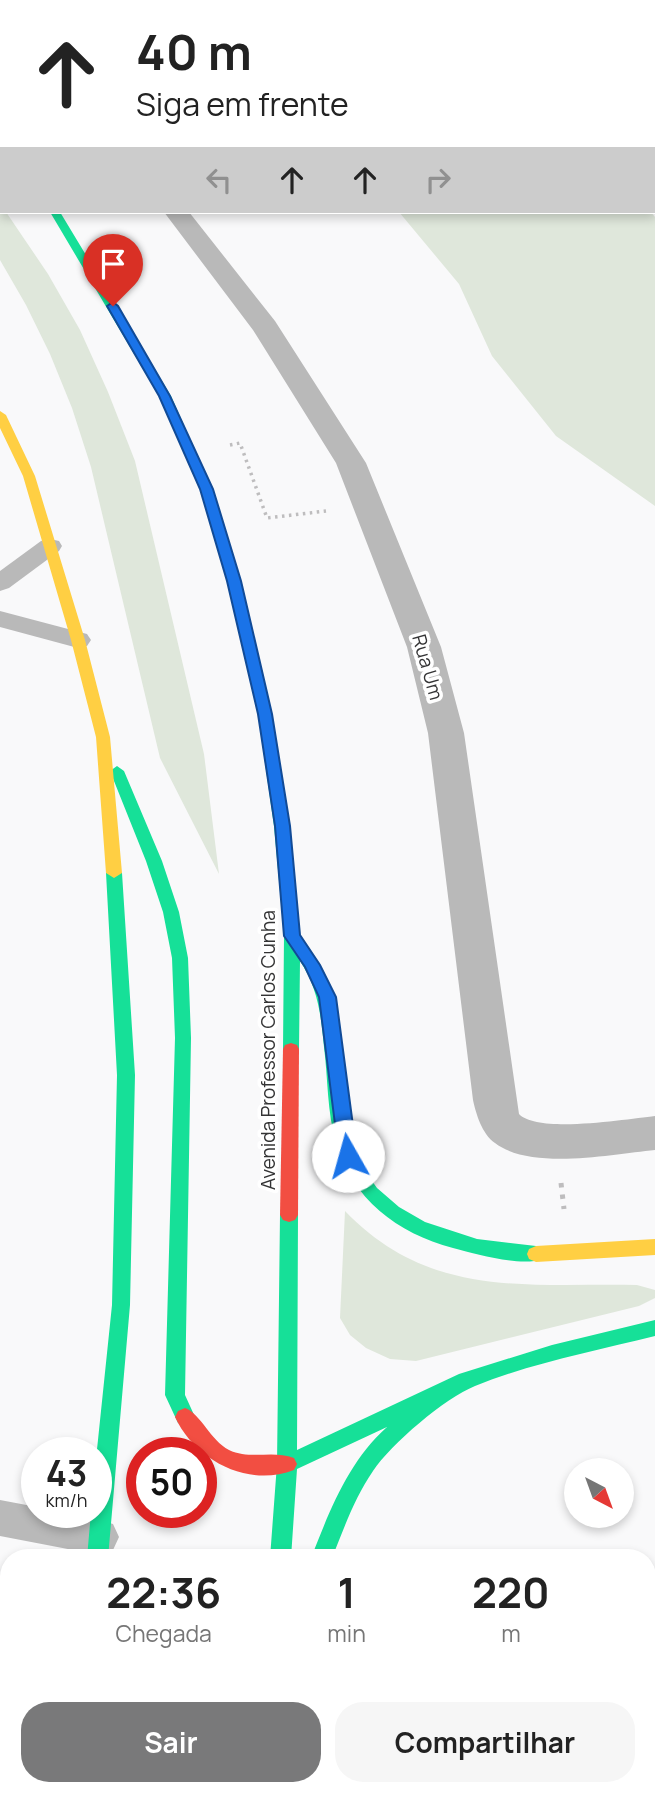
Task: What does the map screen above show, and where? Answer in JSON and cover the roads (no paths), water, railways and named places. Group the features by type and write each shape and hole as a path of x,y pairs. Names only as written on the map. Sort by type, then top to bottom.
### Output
{"main road":[{"path":"42,214 100,284"},
{"name":"Avenida Professor Carlos Cunha","path":"56,214 164,396 206,489 234,581 265,714 282,826 292,936 287,1464 281,1549"},
{"path":"0,415 8,448 29,476 78,640 103,737 154,861 171,912 180,958 183,1038 175,1395 185,1418 212,1455 235,1464 262,1467 287,1464 466,1380 552,1353 655,1328"},
{"path":"98,1547 121,1306 126,1075 118,924 103,737"},
{"path":"292,936 312,965 327,997 348,1156 363,1183 381,1203 408,1224 445,1240 480,1248 520,1254 568,1255 655,1247"},
{"path":"325,1549 352,1486 365,1467 387,1441 424,1409 466,1380"}],"street":[{"name":"Rua Um","path":"178,214 265,327 351,463 424,647 446,733 494,1100 499,1117 513,1134 529,1139 559,1158 655,1133"}],"lane":[{"path":"0,583 50,546"},
{"path":"0,620 78,640"},
{"path":"0,1518 98,1547"}]}
